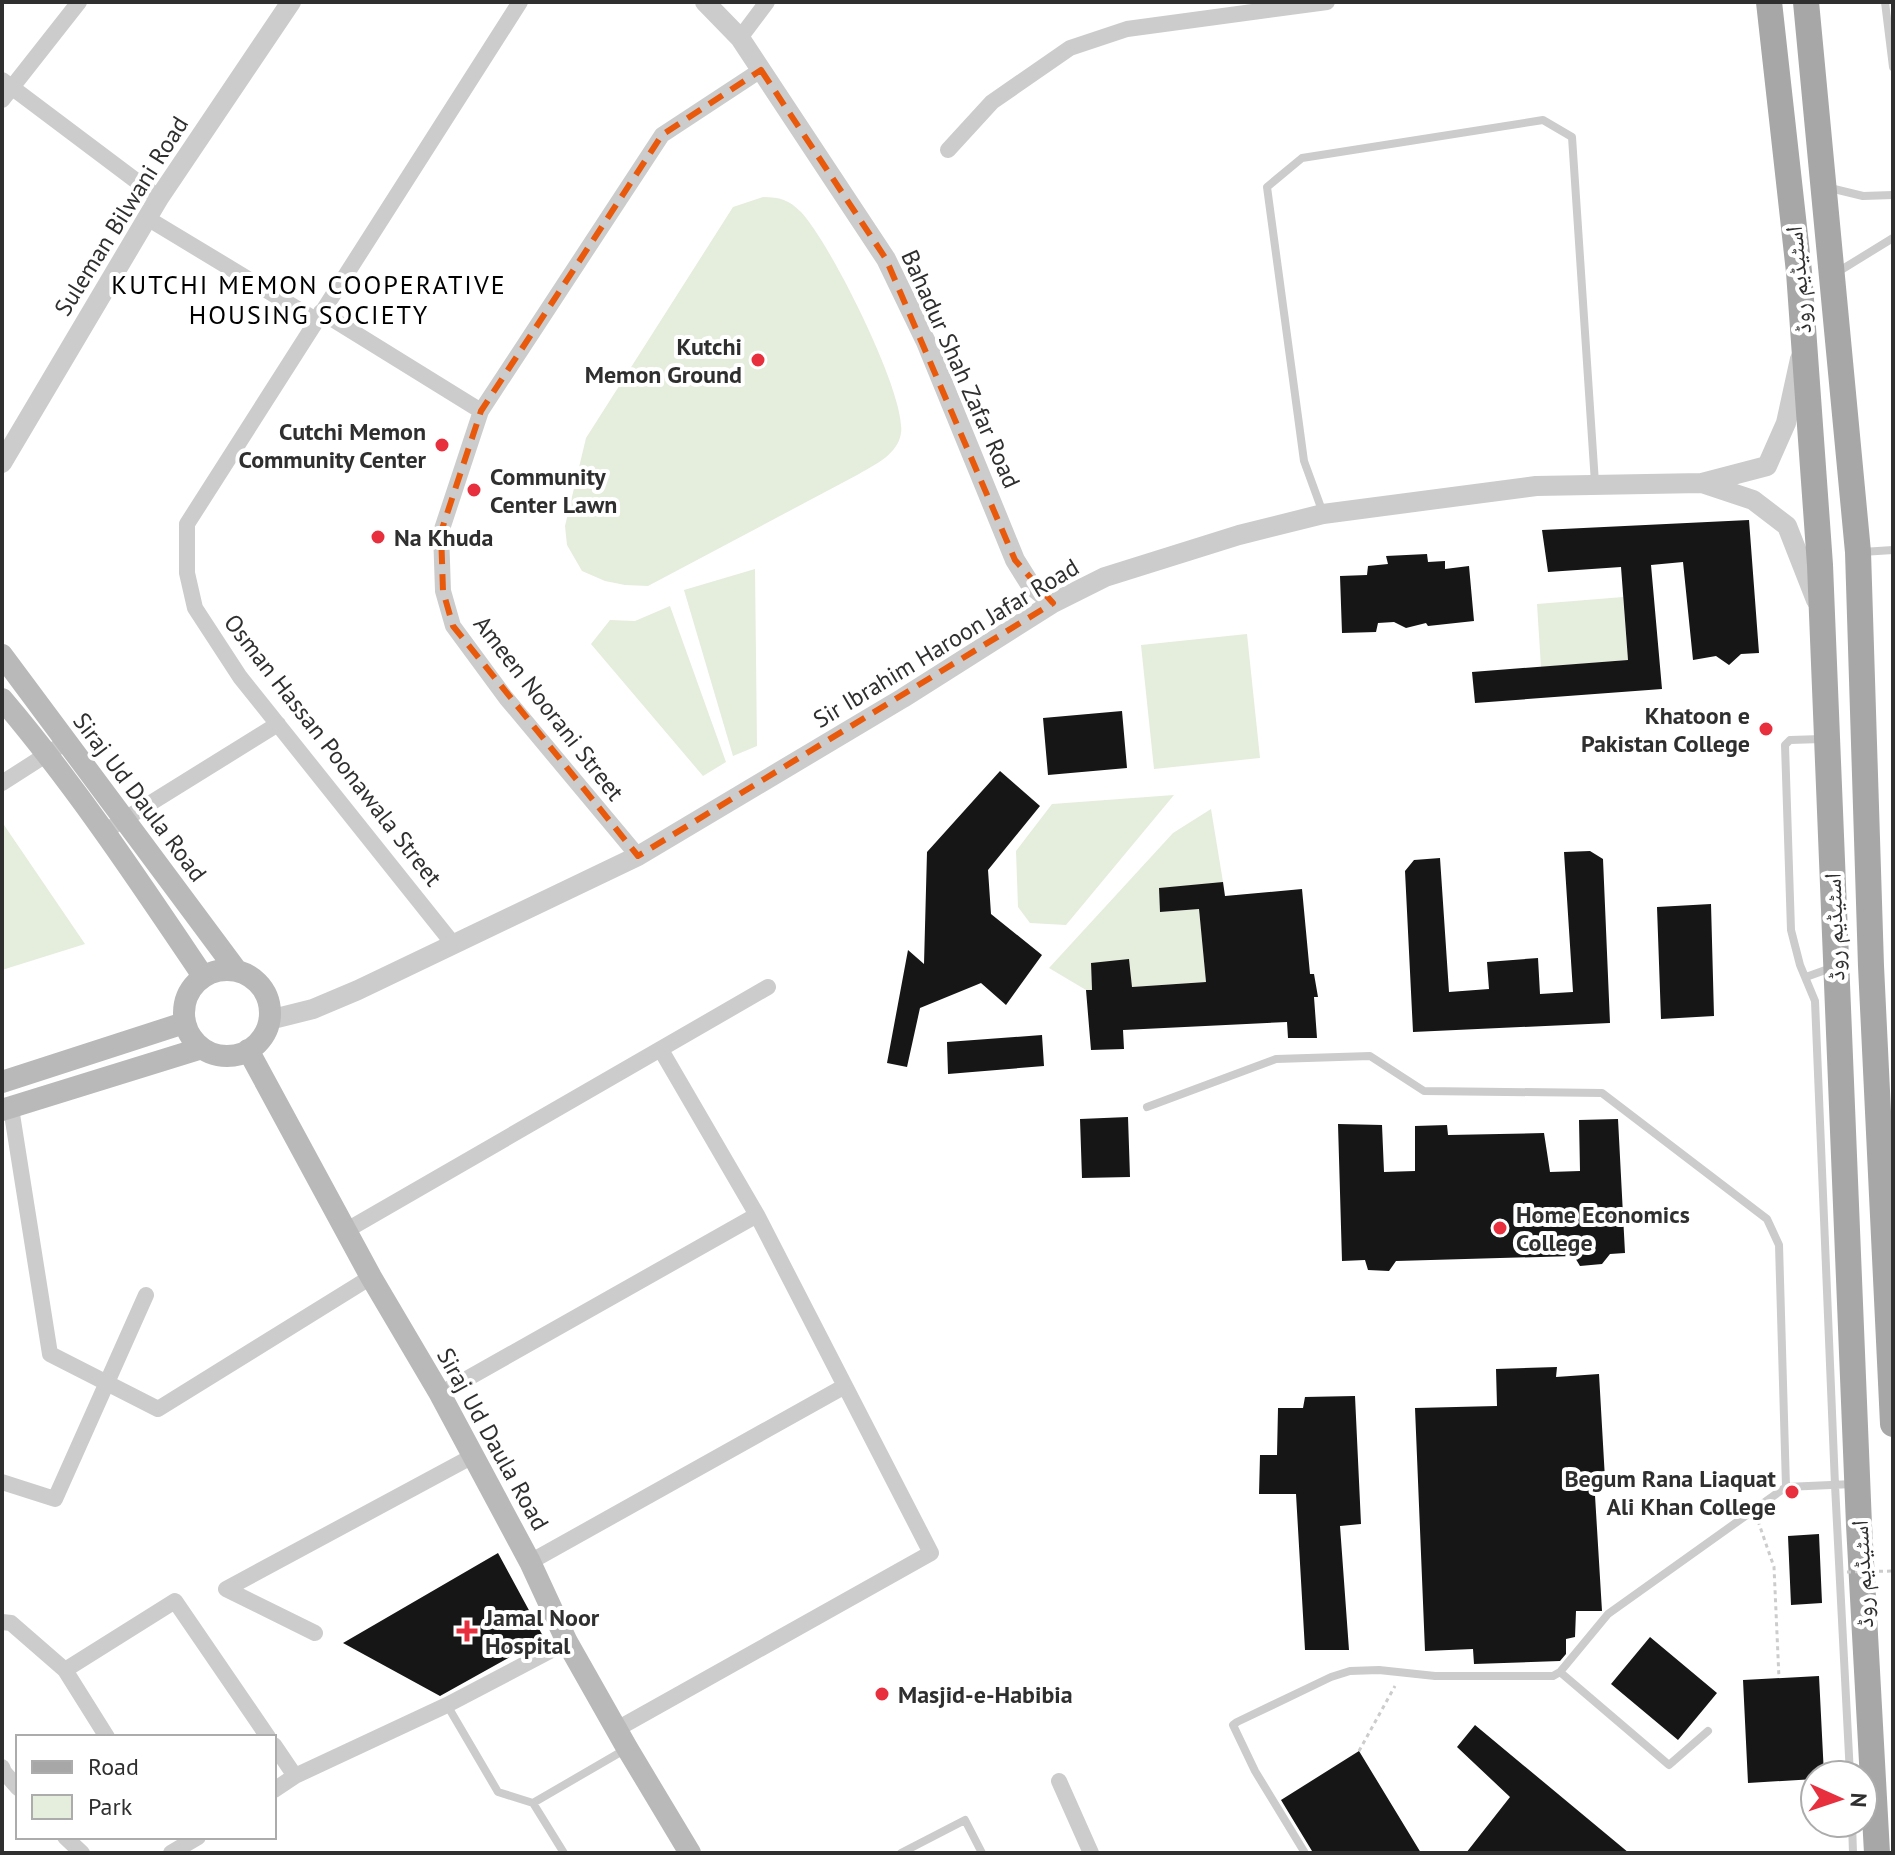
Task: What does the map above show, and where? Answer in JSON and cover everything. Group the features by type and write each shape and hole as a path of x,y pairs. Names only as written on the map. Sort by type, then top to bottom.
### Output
{"main road":[{"name":"اسٹیڈیم روڈ","path":"1769,2 1799,272 1823,620 1836,966 1846,1485 1877,1853"},
{"name":"اسٹیڈیم روڈ","path":"1806,2 1858,552 1871,966 1893,1424"},
{"name":"Siraj Ud Daula Road","path":"2,655 104,832 203,976"},
{"name":"Siraj Ud Daula Road","path":"2,699 58,748 125,818 237,971"},
{"path":"1836,966 1871,966"},
{"path":"220,970 237,971 249,976 266,994 269,1020 262,1037 248,1050 225,1056 202,1048 191,1037 184,1023 186,997 203,976 220,970"},
{"path":"2,1082 184,1023"},
{"path":"6,1109 202,1048"},
{"name":"Siraj Ud Daula Road","path":"248,1050 371,1277 440,1394 530,1562 567,1642 690,1853"}],"street":[{"path":"79,2 5,89 159,198"},
{"name":"Suleman Bilwani Road","path":"2,463 159,198 291,2"},
{"name":"Osman Hassan Poonawala Street","path":"454,945 240,677 195,608 187,573 187,524 520,2"},
{"name":"Bahadur Shah Zafar Road","path":"705,2 740,38 886,259 926,342 1015,560 1030,584 1053,603"},
{"path":"740,38 767,2"},
{"path":"948,150 992,102 1070,48 1127,29 1249,7 1327,2"},
{"name":"Ameen Noorani Street","path":"638,856 506,698 453,626 443,591 441,532 481,411 662,135 761,70"},
{"path":"147,218 481,411"},
{"path":"1702,483 1767,466 1786,423 1804,344"},
{"path":"1702,483 1753,500 1787,526 1823,620"},
{"name":"Sir Ibrahim Haroon Jafar Road","path":"269,1020 313,1009 638,856 891,706 1053,603 1105,577 1239,535 1323,514 1536,486 1702,483"},
{"path":"104,832 278,724"},
{"path":"2,783 58,748"},
{"path":"347,1230 768,987"},
{"path":"622,1739 931,1553 757,1215 661,1050"},
{"path":"6,1109 50,1354 158,1409 371,1277"},
{"path":"440,1394 757,1215"},
{"path":"2,1482 55,1499 146,1295"},
{"path":"530,1562 845,1386"},
{"path":"315,1633 226,1589 473,1456"},
{"path":"65,1670 175,1601 267,1735"},
{"path":"2,1622 11,1623 65,1670 106,1735"},
{"path":"276,1789 295,1776 447,1705 567,1642"},
{"path":"276,1748 295,1776"},
{"path":"2,1767 16,1786"},
{"path":"1059,1781 1091,1853"},
{"path":"67,1839 82,1853"},
{"path":"174,1848 194,1839"}],"lane":[{"path":"1885,2 1893,67"},
{"path":"1323,514 1304,461 1267,187 1302,158 1543,120 1572,137 1595,485"},
{"path":"1822,184 1843,193 1893,195"},
{"path":"1830,277 1893,238"},
{"path":"1858,552 1893,550"},
{"path":"1827,739 1790,740 1785,745 1791,930 1797,956 1815,1001 1846,1485 1850,1759"},
{"path":"1806,977 1836,966"},
{"path":"1147,1107 1276,1059 1370,1056 1424,1091 1602,1093 1767,1219 1779,1245 1786,1487"},
{"path":"1305,1853 1255,1771 1233,1725 1331,1677 1350,1671 1379,1670 1449,1676 1553,1676 1560,1672 1608,1614 1786,1487 1846,1485"},
{"path":"1560,1672 1669,1765 1708,1731"},
{"path":"447,1705 498,1792 533,1803 562,1850 548,1853"},
{"path":"533,1803 622,1739"},
{"path":"901,1853 965,1820 982,1853"}],"path":[{"path":"1755,1510 1774,1567 1779,1678"},
{"path":"1847,1572 1893,1571"},
{"path":"1359,1751 1403,1672"}],"highlighted area":[{"path":"761,70 886,259 1015,560 1053,603 638,856 453,626 443,591 441,532 481,411 662,135"}],"green space":[{"name":"Kutchi Memon Ground","path":"763,197 784,200 801,212 814,228 847,285 892,387 900,414 901,433 896,447 872,466 648,586 605,581 582,571 567,545 565,526 586,438 733,207"},
{"path":"755,569 757,746 733,756 684,590"},
{"path":"1623,597 1628,660 1541,667 1537,604"},
{"path":"670,606 726,762 703,776 591,644 610,620 635,621"},
{"path":"1247,634 1260,758 1154,769 1141,645"},
{"path":"1174,795 1066,925 1030,923 1018,907 1016,851 1052,804"},
{"path":"1211,809 1223,882 1160,912 1199,909 1206,982 1132,987 1091,963 1092,990 1086,990 1049,968 1173,833"},
{"path":"2,822 85,944 2,970"}],"building":[{"path":"1749,520 1759,653 1741,654 1729,665 1716,656 1693,660 1683,562 1651,565 1662,689 1475,703 1472,672 1628,660 1621,567 1548,572 1542,530"},
{"path":"1427,554 1428,562 1445,561 1445,569 1469,566 1474,621 1428,626 1426,623 1406,628 1394,622 1378,623 1376,632 1342,633 1340,576 1367,575 1368,566 1388,564 1386,556"},
{"path":"1122,711 1127,768 1048,775 1043,718"},
{"path":"1000,771 1040,806 988,870 991,914 1042,955 1006,1005 981,983 920,1008 907,1067 887,1063 908,950 924,964 927,852"},
{"path":"1590,851 1603,859 1610,1023 1413,1032 1405,871 1414,860 1440,858 1449,992 1489,989 1487,962 1538,958 1540,994 1573,992 1564,852"},
{"path":"1223,882 1225,896 1302,889 1310,974 1314,974 1318,997 1314,997 1317,1038 1288,1038 1287,1022 1123,1030 1124,1049 1091,1050 1086,990 1092,990 1091,963 1129,959 1132,987 1206,982 1199,909 1160,912 1159,888"},
{"path":"1711,904 1714,1016 1661,1019 1657,907"},
{"path":"1042,1035 1044,1066 948,1074 947,1042"},
{"path":"1128,1117 1130,1177 1082,1178 1080,1119"},
{"name":"Home Economics College","path":"1618,1119 1625,1253 1610,1254 1602,1264 1580,1266 1574,1256 1396,1261 1389,1271 1368,1270 1365,1260 1342,1261 1338,1124 1382,1125 1384,1172 1415,1171 1415,1126 1447,1125 1448,1135 1544,1133 1550,1172 1580,1171 1579,1120"},
{"path":"1557,1367 1556,1377 1599,1374 1605,1479 1594,1479 1602,1611 1576,1611 1575,1637 1566,1639 1566,1654 1560,1661 1474,1664 1473,1649 1425,1651 1415,1408 1497,1406 1496,1369"},
{"path":"1355,1396 1361,1524 1340,1526 1349,1650 1305,1650 1296,1494 1259,1494 1260,1455 1277,1455 1278,1408 1303,1408 1305,1397"},
{"path":"1819,1534 1822,1603 1791,1605 1788,1536"},
{"name":"Jamal Noor Hospital","path":"498,1553 544,1638 440,1696 343,1643"},
{"path":"1650,1637 1717,1693 1678,1740 1611,1684"},
{"path":"1819,1676 1823,1759 1799,1759 1799,1780 1748,1783 1743,1680"},
{"path":"1475,1725 1629,1853 1466,1853 1510,1797 1457,1747"},
{"path":"1359,1751 1421,1853 1312,1851 1281,1800"}],"place":[{"name":"Kutchi Memon Ground","path":"758,360"},
{"name":"Cutchi Memon Community Center","path":"442,445"},
{"name":"Community Center Lawn","path":"474,490"},
{"name":"Na Khuda","path":"378,537"},
{"name":"Khatoon e Pakistan College","path":"1766,729"},
{"name":"Home Economics College","path":"1500,1228"},
{"name":"Begum Rana Liaquat Ali Khan College","path":"1792,1492"},
{"name":"Jamal Noor Hospital","path":"467,1631"},
{"name":"Masjid-e-Habibia","path":"882,1694"}],"district":[{"name":"KUTCHI MEMON COOPERATIVE HOUSING SOCIETY","path":"309,299"}]}
